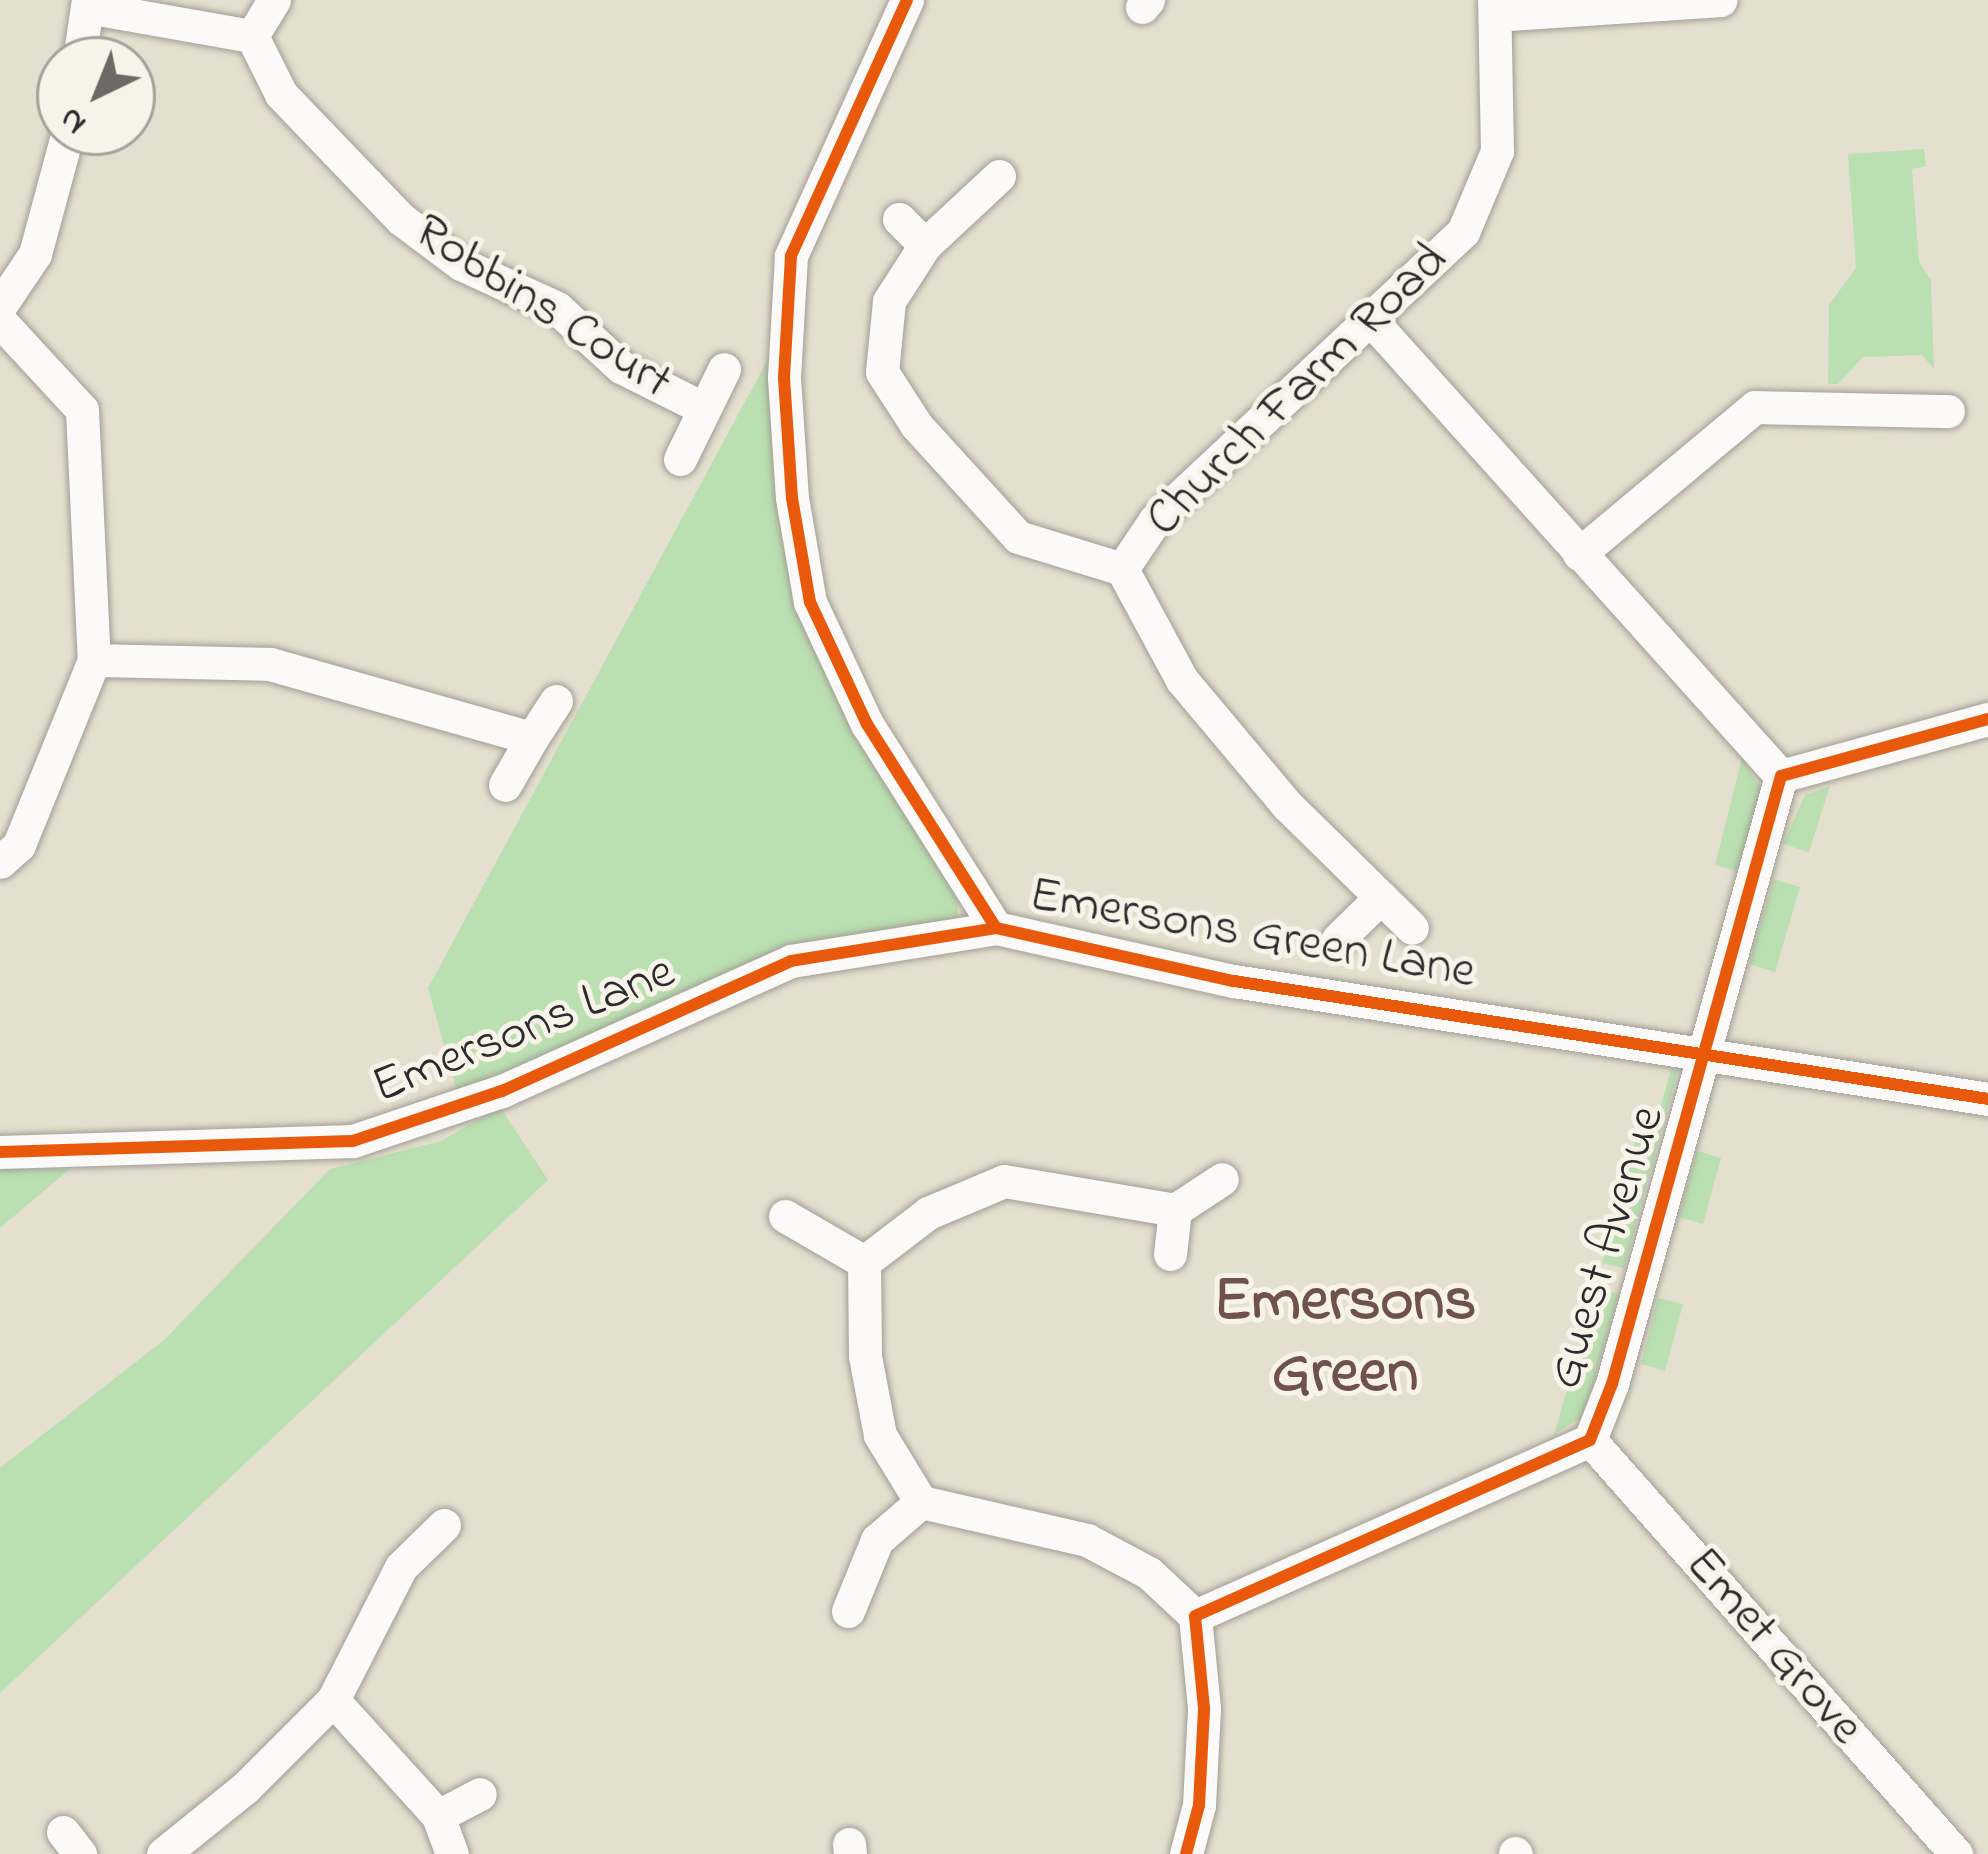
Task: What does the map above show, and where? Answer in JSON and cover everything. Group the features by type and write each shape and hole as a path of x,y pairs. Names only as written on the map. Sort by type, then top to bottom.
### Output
{"street":[{"path":"82,36 87,4 252,36 274,0"},
{"name":"Emersons Green Lane","path":"907,0 791,256 784,377 792,498 810,602 857,704 996,928 1234,981 1707,1051 1988,1100"},
{"path":"1495,7 1721,0"},
{"name":"Church Farm Road","path":"1122,569 1155,520 1463,232 1497,152 1495,7"},
{"name":"Robbins Court","path":"252,36 281,94 401,219 460,264 557,308 621,367 703,408"},
{"path":"0,307 35,254 62,156"},
{"name":"Church Farm Road","path":"999,176 925,245 889,301 882,372 917,426 1018,537 1122,569 1182,680 1287,806 1412,928"},
{"path":"899,219 925,245"},
{"path":"0,321 82,410 94,660 19,845 0,862"},
{"path":"1372,321 1780,776 1988,719"},
{"name":"Robbins Court","path":"680,459 724,369"},
{"path":"1579,554 1755,407 1948,411"},
{"path":"94,660 270,664 532,738"},
{"path":"506,785 556,700"},
{"name":"Guest Avenue","path":"1195,1616 1590,1440 1707,1051 1780,776"},
{"path":"1338,939 1381,897"},
{"name":"Emersons Lane","path":"0,1152 353,1141 502,1091 790,961 996,928"},
{"path":"864,1262 928,1213 1004,1181 1175,1210 1222,1179"},
{"path":"1170,1254 1175,1210"},
{"path":"785,1216 864,1262"},
{"path":"864,1262 865,1356 880,1436 921,1502 1088,1540 1149,1573 1195,1616 1204,1708 1199,1805 1186,1854"},
{"name":"Emet Grove","path":"1590,1440 1956,1854"},
{"path":"848,1611 877,1540 921,1502"},
{"path":"163,1854 246,1787 333,1700 401,1568 444,1525"},
{"path":"333,1700 437,1816 452,1854"},
{"path":"437,1816 480,1794"}],"green space":[{"path":"1924,149 1926,166 1912,169 1919,262 1931,280 1934,369 1922,355 1863,357 1838,384 1828,384 1829,305 1856,268 1848,154"},
{"path":"773,350 797,595 957,891 958,924 783,953 458,1095 428,988"},
{"path":"1742,758 1762,790 1740,872 1715,865"},
{"path":"1830,786 1809,852 1783,844 1805,795"},
{"path":"1774,879 1800,887 1775,972 1749,964"},
{"path":"1671,1069 1678,1070 1624,1268 1602,1263 1637,1135 1657,1120"},
{"path":"500,1107 548,1180 0,1693 0,1468 164,1340 330,1169 441,1141"},
{"path":"1697,1151 1721,1158 1703,1224 1679,1217"},
{"path":"0,1169 70,1169 0,1228"},
{"path":"1596,1287 1619,1294 1584,1415 1554,1435"},
{"path":"1658,1298 1683,1304 1665,1371 1641,1364"}],"cycle path":[{"path":"907,0 791,256 784,378 792,498 810,602 867,724 996,928 1234,981 1988,1099"},
{"path":"1186,1854 1199,1805 1204,1708 1195,1616 1590,1440 1612,1384 1781,776 1988,719"},
{"path":"0,1152 353,1141 502,1091 791,961 996,928"}],"district":[{"name":"Emersons Green","path":"1345,1339"}]}
